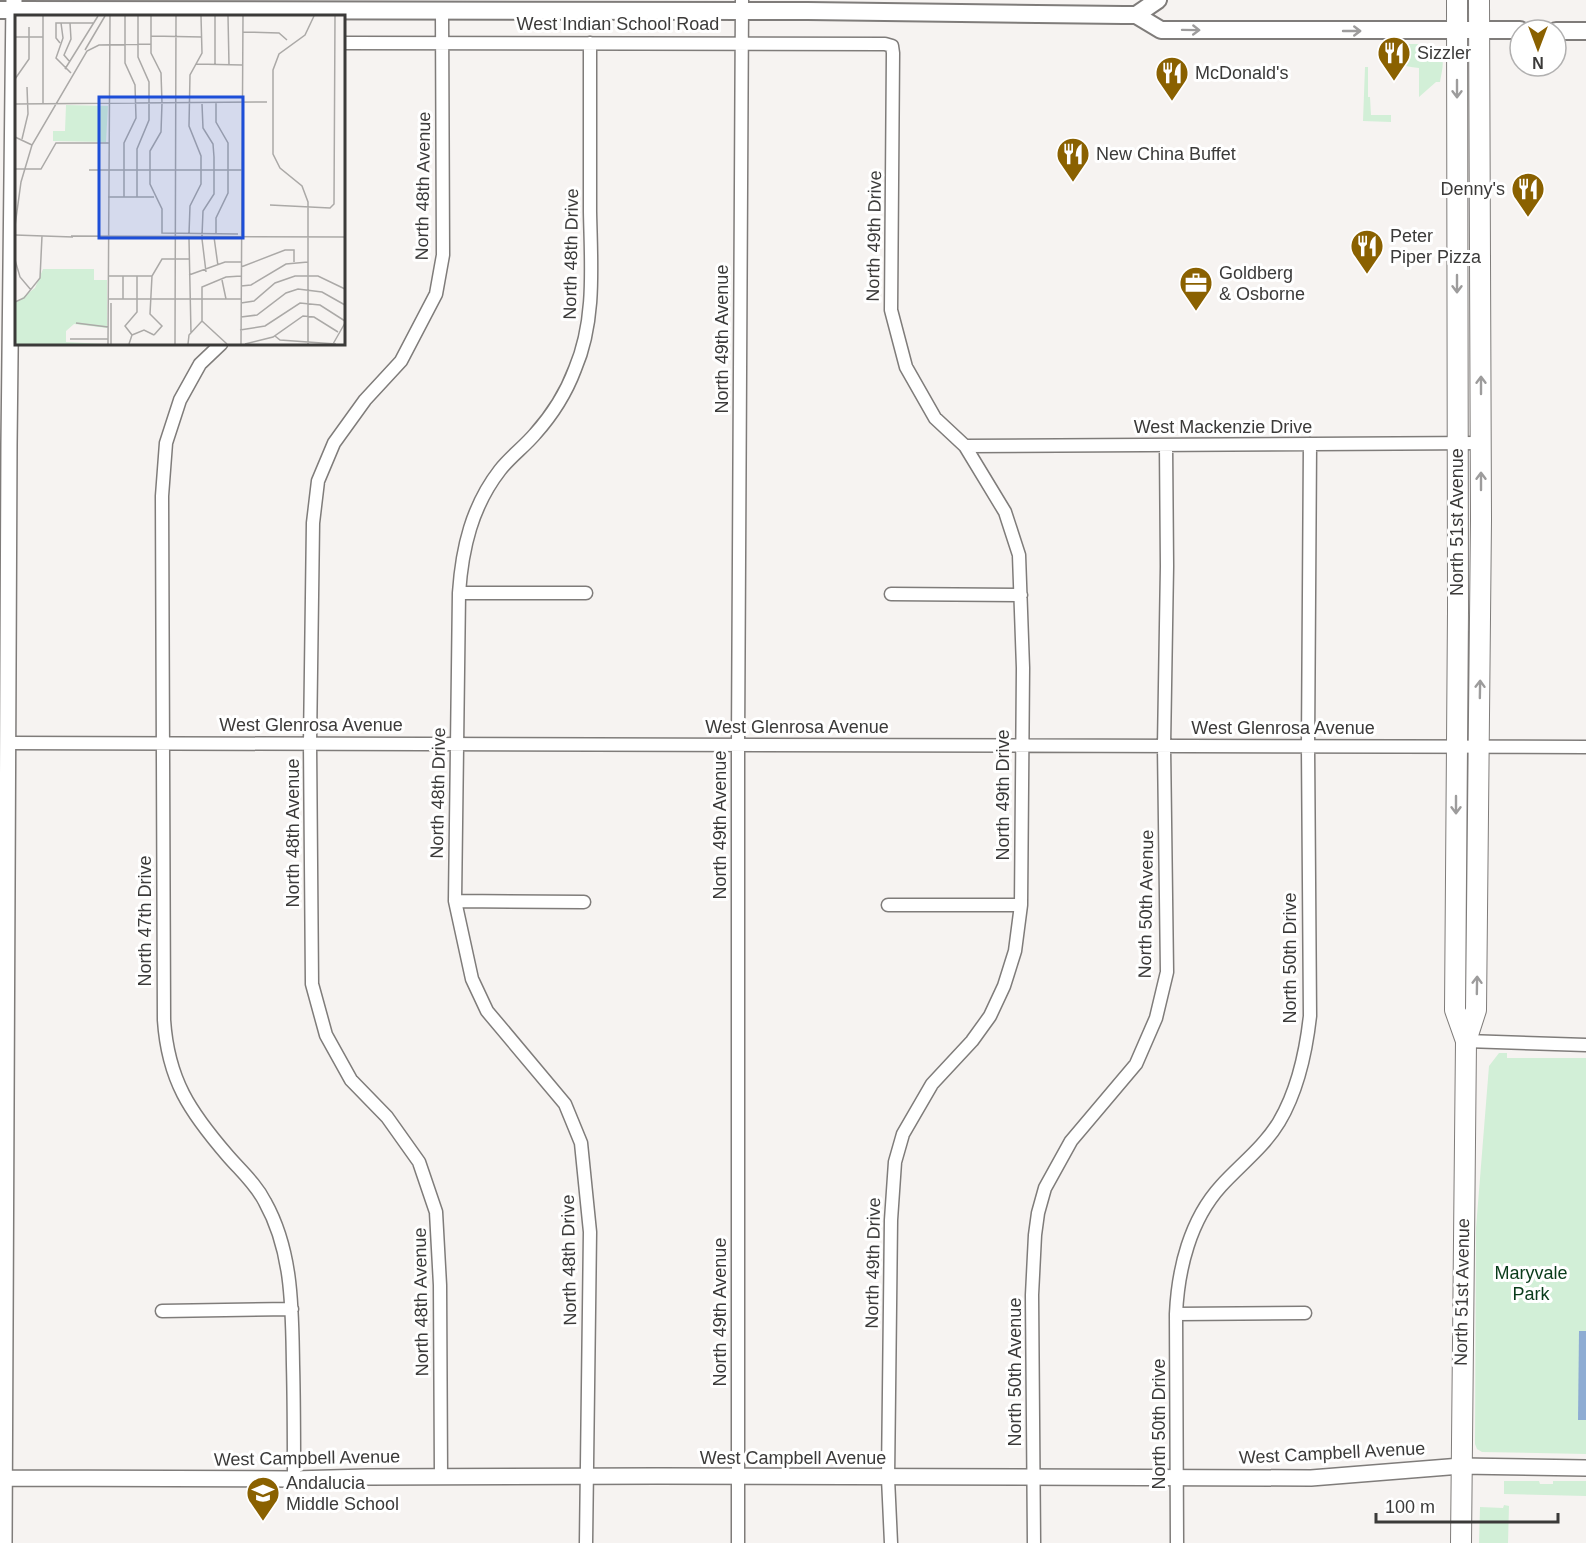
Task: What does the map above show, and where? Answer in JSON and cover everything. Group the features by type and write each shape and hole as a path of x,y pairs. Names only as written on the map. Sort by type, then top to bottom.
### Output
{"main road":[{"path":"1137,15 1158,0"},
{"name":"North 51st Avenue","path":"1457,0 1455,1010 1466,1041"},
{"name":"North 51st Avenue","path":"1461,1543 1466,1041 1476,1010 1481,443 1479,0"},
{"name":"West Indian School Road","path":"10,7 310,6 442,12 742,5 1137,15 1161,30 1508,30"},
{"path":"1568,31 1586,31"}],"street":[{"name":"North 49th Avenue","path":"738,1543 738,745 742,5"},
{"path":"4,1543 2,1478 8,742 10,7"},
{"name":"North 48th Avenue","path":"441,1476 440,1285 436,1212 419,1162 387,1117 351,1080 326,1035 312,984 310,743 313,523 318,481 334,442 365,400 401,361 436,294 443,255 442,12"},
{"name":"West Indian School Road","path":"345,43 885,44 892,46"},
{"name":"North 48th Drive","path":"586,1543 590,1232 581,1143 565,1104 487,1011 472,979 455,901 461,560 474,514 499,471 535,434 560,402 583,347 591,281 590,43"},
{"name":"North 49th Drive","path":"891,1543 888,1478 891,1220 895,1162 903,1134 932,1084 972,1041 990,1016 1004,986 1015,951 1021,904 1023,668 1019,555 1005,512 965,446 935,418 906,367 891,310 892,46"},
{"name":"North 47th Drive","path":"220,345 200,364 180,400 166,442 162,496 165,1041 174,1074 200,1124 252,1183 265,1202 289,1270 292,1309 294,1479"},
{"name":"West Mackenzie Drive","path":"965,446 1481,443"},
{"name":"North 50th Drive","path":"1177,1543 1176,1314 1181,1270 1195,1228 1209,1203 1220,1187 1264,1143 1280,1121 1295,1087 1307,1042 1310,1016 1308,746 1310,444"},
{"name":"North 50th Avenue","path":"1034,1543 1032,1296 1038,1213 1045,1188 1071,1141 1137,1064 1156,1018 1167,972 1164,746 1167,566 1166,445"},
{"path":"459,593 586,593"},
{"path":"891,594 1021,595"},
{"name":"West Glenrosa Avenue","path":"8,742 1586,747"},
{"path":"455,901 584,902"},
{"path":"888,904 1021,904"},
{"path":"1466,1041 1586,1045"},
{"path":"162,1311 292,1309"},
{"path":"1176,1314 1305,1313"},
{"name":"West Campbell Avenue","path":"2,1478 294,1479 441,1476 1311,1478 1461,1466 1586,1468"}],"green space":[{"path":"1381,44 1431,44 1440,53 1443,61 1440,82 1436,82 1419,97 1419,68 1388,64"},
{"path":"1365,67 1368,67 1368,97 1370,97 1371,115 1391,115 1391,122 1363,121"},
{"name":"Maryvale Park","path":"1499,1053 1507,1053 1507,1058 1586,1058 1586,1454 1482,1452 1475,1444 1476,1228 1489,1066"},
{"path":"1504,1481 1539,1481 1540,1484 1553,1484 1553,1481 1586,1481 1586,1496 1504,1494"},
{"path":"1504,1505 1509,1506 1508,1543 1479,1543 1480,1507 1503,1508"}],"water":[{"path":"1579,1331 1586,1331 1586,1420 1578,1420"}],"place":[{"name":"Sizzler","path":"1394,82"},
{"name":"McDonald's","path":"1172,102"},
{"name":"New China Buffet","path":"1073,183"},
{"name":"Denny's","path":"1528,218"},
{"name":"Peter Piper Pizza","path":"1367,275"},
{"name":"Goldberg & Osborne","path":"1196,312"},
{"name":"Andalucia Middle School","path":"263,1522"}]}
